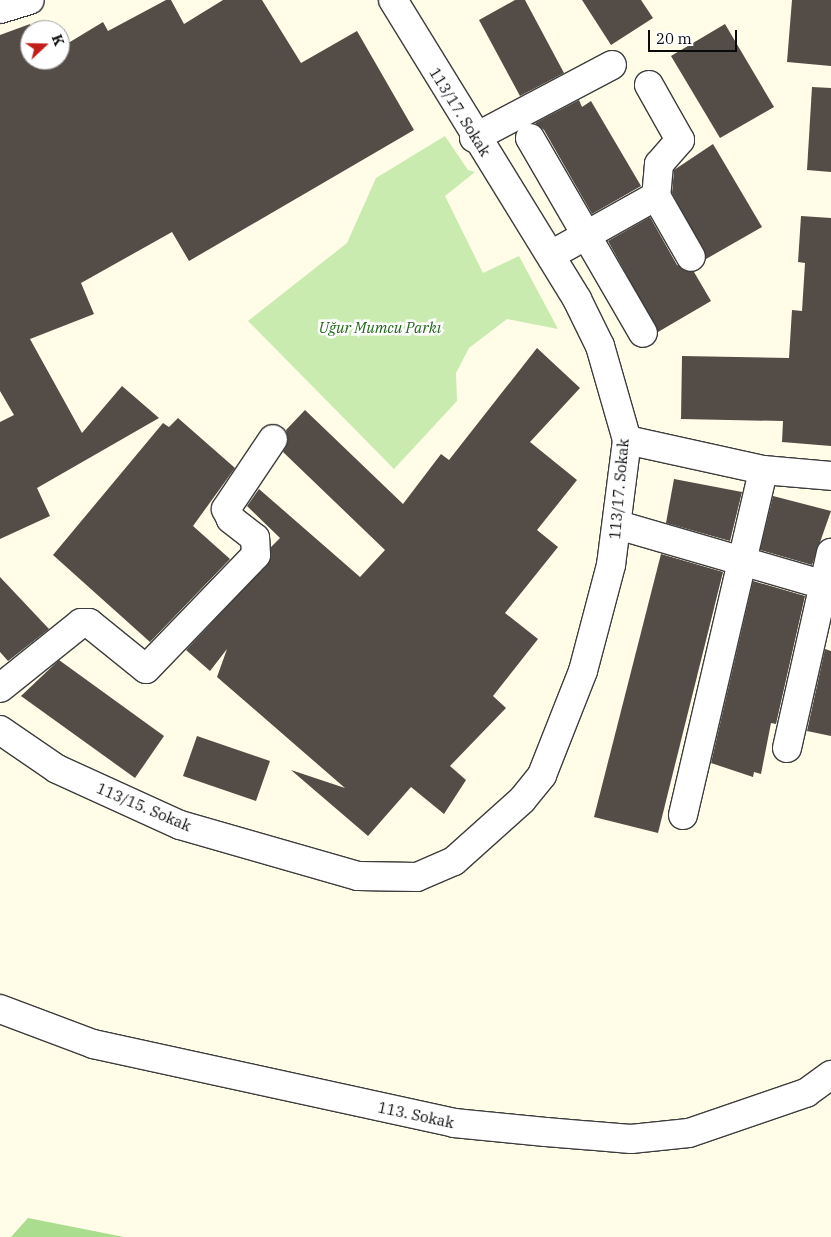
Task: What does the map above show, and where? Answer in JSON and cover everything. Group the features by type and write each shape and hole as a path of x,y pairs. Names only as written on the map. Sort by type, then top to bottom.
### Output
{"street":[{"path":"0,9 30,0"},
{"name":"113/17. Sokak","path":"358,876 417,877 454,861 522,800 542,775 583,671 618,525 627,440 600,346 551,254 474,138 393,0"},
{"path":"474,138 612,65"},
{"path":"648,85 680,140 658,164 656,196 691,257"},
{"path":"530,138 643,333"},
{"path":"551,254 656,196"},
{"path":"0,688 81,623 89,623 146,669 256,555 255,538 231,519 226,509 273,439"},
{"path":"627,440 763,470 831,476"},
{"path":"683,816 763,470"},
{"path":"618,525 828,586"},
{"path":"787,748 828,586 831,553"},
{"name":"113/15. Sokak","path":"0,730 57,769 180,825 358,876"},
{"name":"113. Sokak","path":"0,1009 94,1044 454,1123 555,1133 631,1138 689,1133 806,1093 831,1075"}],"green space":[{"name":"Uğur Mumcu Parkı","path":"445,136 468,170 475,172 445,196 483,273 519,256 558,329 507,319 469,348 456,373 457,401 394,469 248,321 347,243 376,178"},
{"path":"28,1218 124,1237 11,1237"}],"building":[{"path":"166,0 171,0 184,24 223,0 262,0 301,63 357,31 414,130 189,261 172,232 81,283 94,314 30,339 82,433 122,386 159,418 37,488 50,516 0,539 0,422 14,415 0,391 0,35 20,28 20,70 70,70 70,42 103,22 108,31"},
{"path":"515,0 525,0 564,73 520,96 479,20"},
{"path":"582,0 641,0 653,18 611,45"},
{"path":"792,0 831,0 831,66 787,62"},
{"path":"725,24 774,107 720,138 671,56"},
{"path":"812,87 831,88 831,172 807,170"},
{"path":"579,100 582,107 591,101 641,186 592,214 544,130 535,123"},
{"path":"713,144 762,227 706,259 672,193 674,170"},
{"path":"801,216 831,218 831,446 782,442 783,421 681,419 682,356 789,358 792,310 802,311 805,263 798,262"},
{"path":"650,217 677,265 694,272 711,301 658,332 608,241"},
{"path":"537,348 580,388 530,442 577,480 537,530 558,547 505,613 538,639 493,696 506,708 450,766 466,780 444,814 411,787 368,836 291,770 345,788 217,677 227,649 210,671 186,650 270,561 271,547 280,538 247,506 259,489 360,577 385,550 283,452 288,441 286,430 305,410 403,504 441,454 449,460"},
{"path":"178,418 235,468 193,526 230,559 150,642 53,555 163,423 169,427"},
{"path":"674,479 742,492 730,541 666,523"},
{"path":"773,496 831,511 812,565 760,550"},
{"path":"661,554 723,572 658,833 594,817"},
{"path":"0,577 49,629 8,661 0,652"},
{"path":"753,581 805,596 776,724 771,723 761,774 754,772 753,777 711,763"},
{"path":"825,649 831,651 831,736 807,731"},
{"path":"59,660 164,736 135,778 21,696"},
{"path":"197,736 270,761 256,801 183,776"}]}
